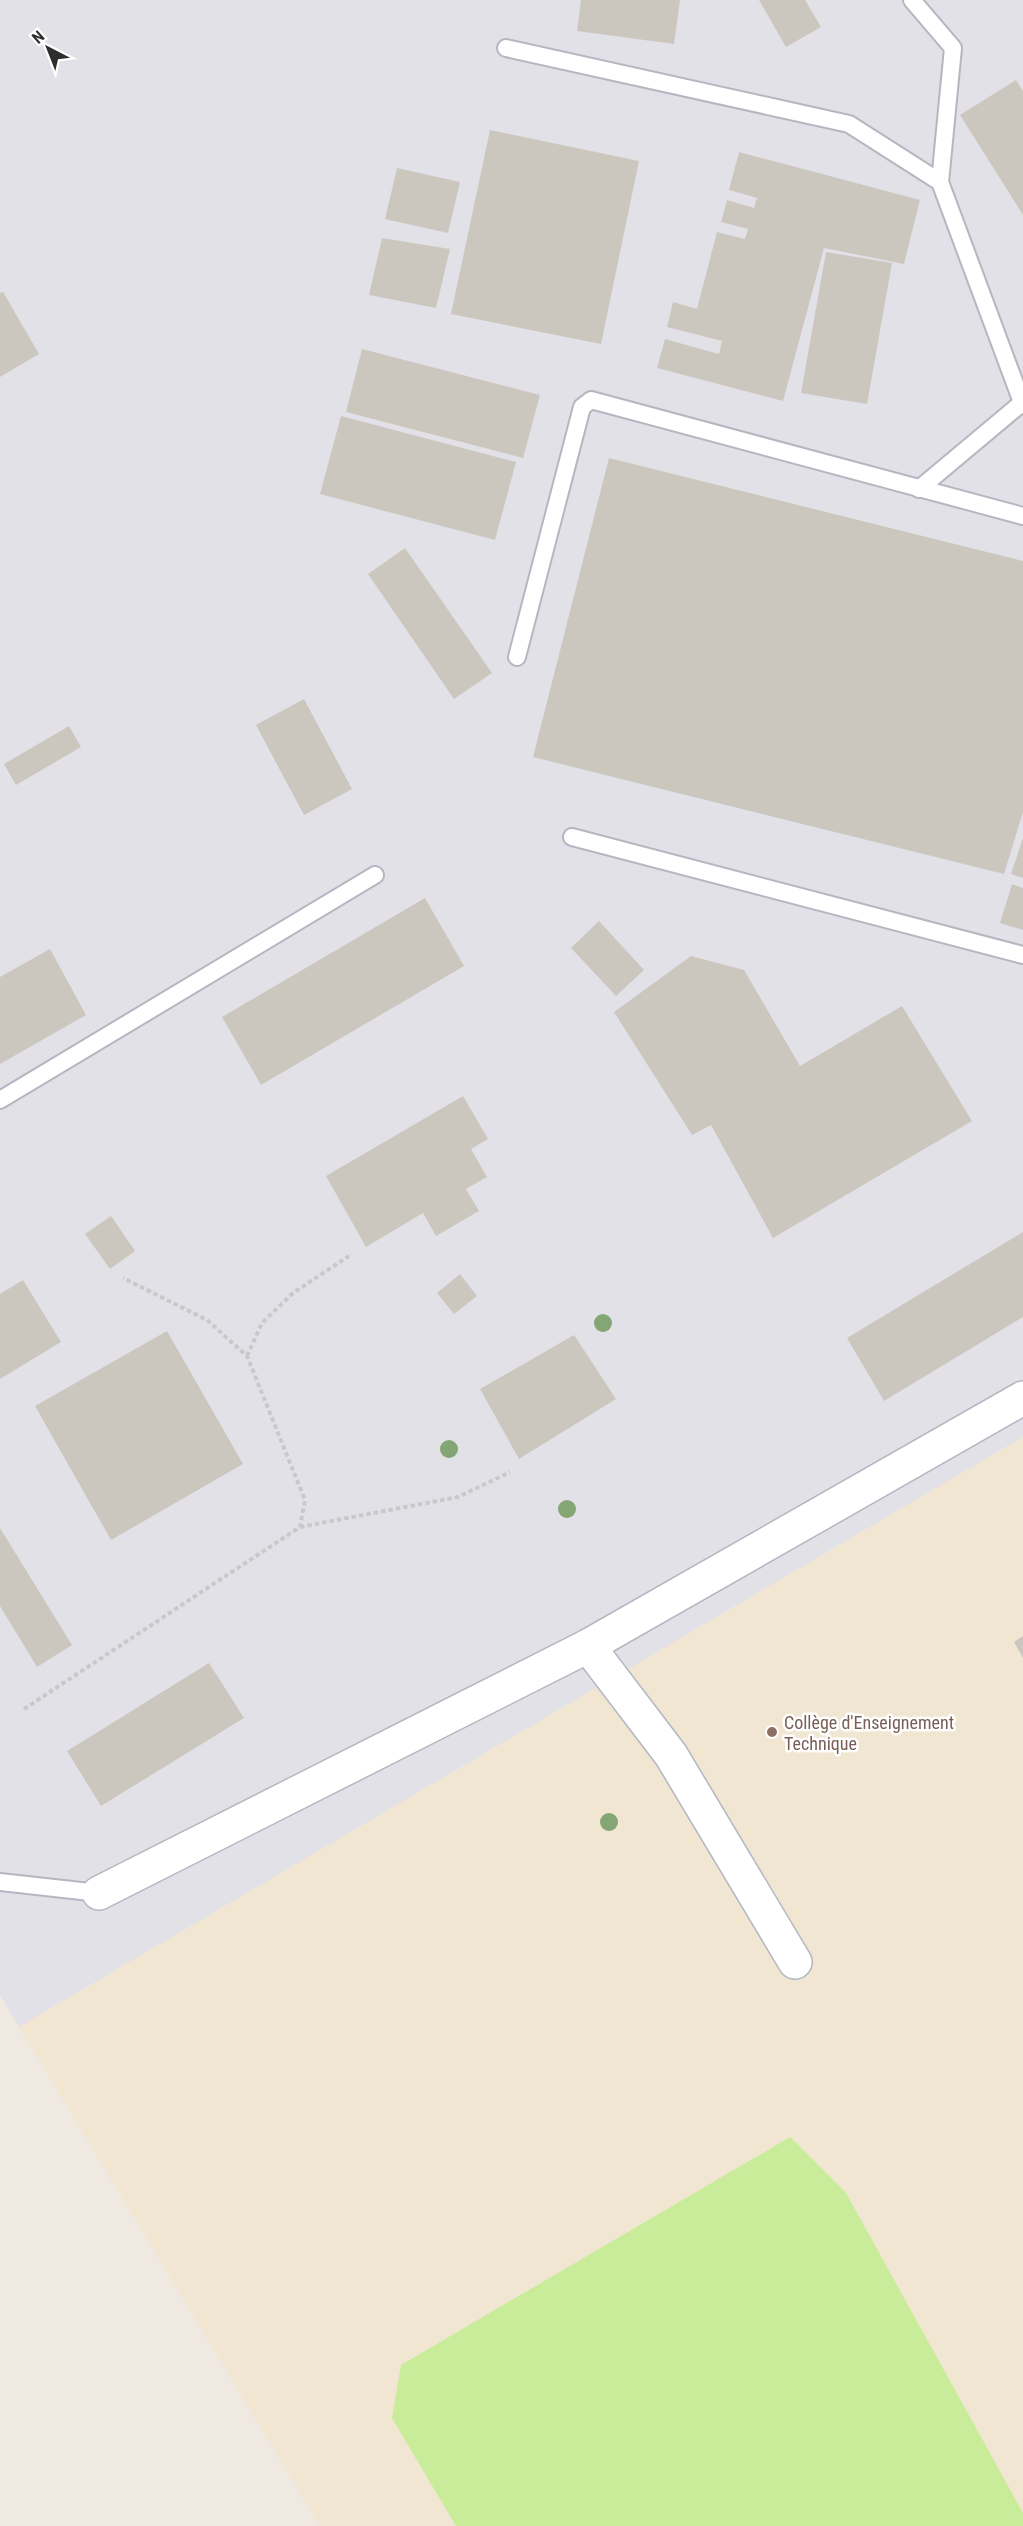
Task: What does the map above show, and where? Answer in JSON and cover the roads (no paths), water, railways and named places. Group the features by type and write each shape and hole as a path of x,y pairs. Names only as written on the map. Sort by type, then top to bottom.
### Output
{"street":[{"path":"99,1893 588,1646 1023,1398"},
{"path":"588,1646 671,1755 795,1962"}],"lane":[{"path":"912,0 953,48 940,182 1022,403 920,489"},
{"path":"506,48 849,124 940,182"},
{"path":"517,657 582,406 591,400 1023,516"},
{"path":"572,837 1023,955"},
{"path":"0,1100 375,874"},
{"path":"0,1882 99,1893"}],"place":[{"name":"Collège d'Enseignement Technique","path":"772,1732"}]}
